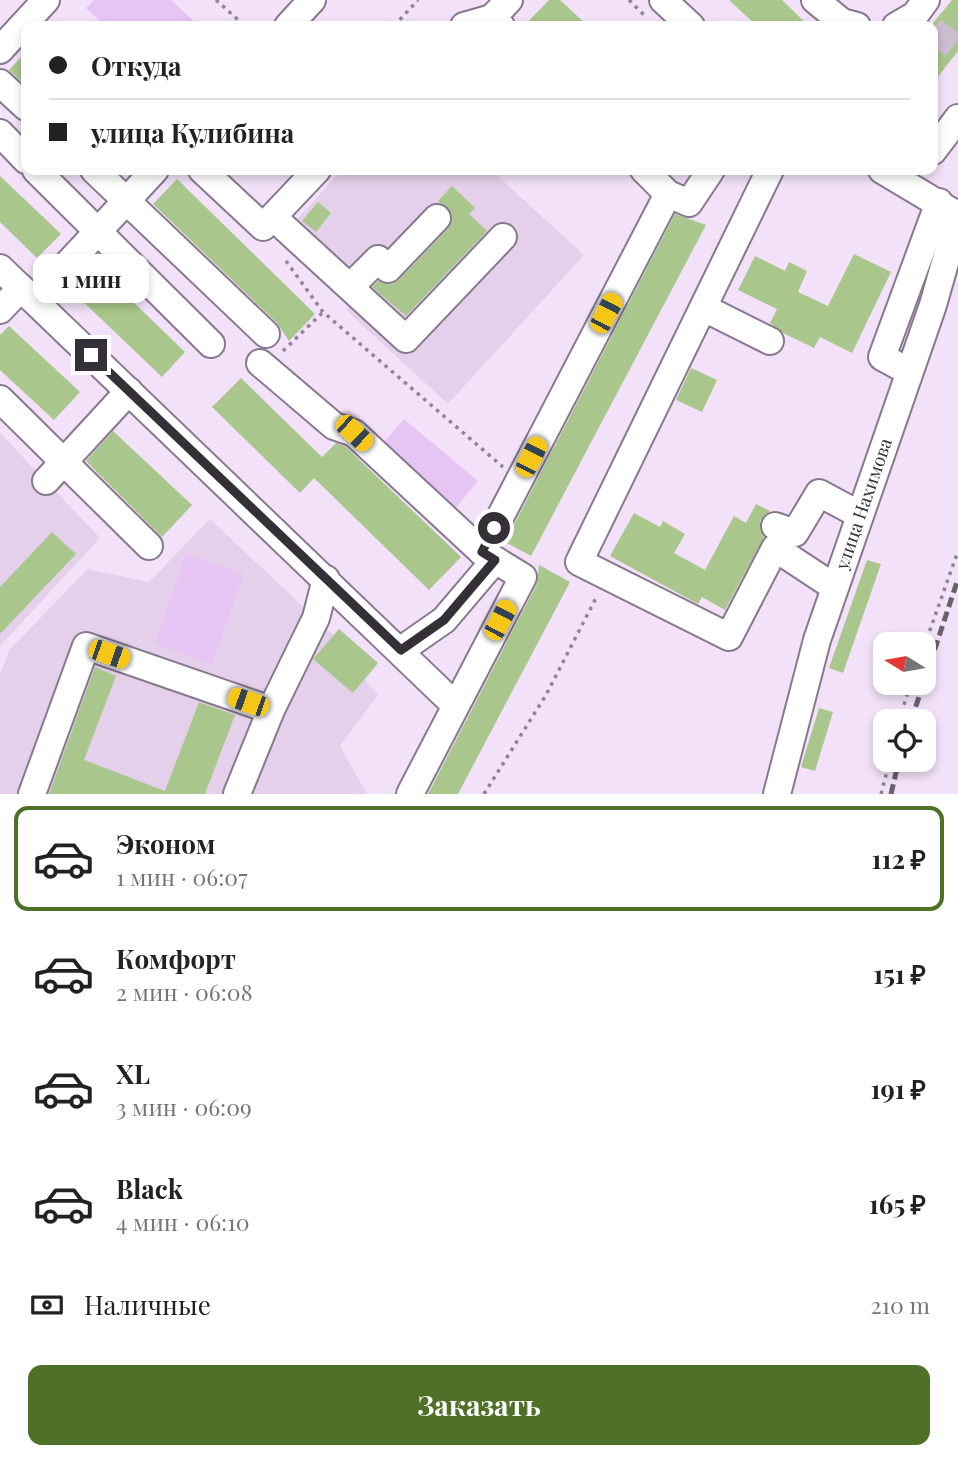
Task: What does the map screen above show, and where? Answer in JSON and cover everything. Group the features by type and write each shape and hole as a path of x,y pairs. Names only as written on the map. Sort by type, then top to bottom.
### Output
{"street":[{"path":"663,0 686,21"},
{"path":"815,0 841,21"},
{"path":"481,21 501,15"},
{"path":"0,50 21,27"},
{"path":"0,82 21,102"},
{"path":"938,144 958,118"},
{"path":"0,134 21,155"},
{"path":"41,175 211,344"},
{"path":"99,175 266,334"},
{"path":"0,310 27,294 97,231 150,175"},
{"path":"208,175 350,287 405,339 503,237"},
{"path":"268,222 312,175"},
{"path":"649,175 668,194 689,203 708,175"},
{"path":"768,175 579,562 729,637 775,548 834,587"},
{"path":"908,371 882,357 906,291 952,212 913,176"},
{"path":"401,650 444,620 488,556 519,481 668,194"},
{"name":"улица Нахимова","path":"777,794 834,587 933,305 952,212"},
{"path":"350,287 377,259 388,269 437,218"},
{"path":"0,268 401,650 455,705"},
{"path":"906,291 933,305"},
{"path":"704,308 770,341"},
{"path":"260,363 334,426 354,433 488,556 523,577 410,794"},
{"path":"46,481 129,391"},
{"path":"0,399 149,546"},
{"path":"775,526 795,533 819,493 860,515"},
{"path":"237,794 271,710 316,618 326,579"},
{"path":"32,794 86,646 271,710"}],"path":[{"path":"216,0 239,21"},
{"path":"399,21 418,0"},
{"path":"629,0 651,21"},
{"path":"268,222 323,312 519,481"},
{"path":"266,334 285,352 323,312"},
{"path":"929,632 958,551"},
{"path":"484,794 546,695 607,576"},
{"path":"881,794 887,772"}],"shaded area":[{"path":"94,0 171,0 194,21 100,21 86,8"},
{"path":"337,175 496,175 584,255 448,404 348,312 347,299 280,238"},
{"path":"404,419 478,481 454,510 380,447"},
{"path":"0,433 100,538 0,646"},
{"path":"210,519 333,635 339,629 378,663 365,680 378,695 340,746 367,794 0,794 0,675 10,649 88,569 149,582"},
{"path":"186,554 244,574 212,664 155,644"}],"building":[{"path":"549,0 560,0 583,21 529,21"},
{"path":"729,0 782,0 804,21 752,21"},
{"path":"952,0 958,0 958,51 938,77 938,21 935,21"},
{"path":"21,57 21,81 9,70"},
{"path":"0,176 61,234 37,258 0,222"},
{"path":"177,179 315,314 289,341 277,323 153,204"},
{"path":"452,186 475,208 469,214 487,231 406,316 372,287 378,281 392,284 399,280 448,229 452,213 438,201"},
{"path":"318,202 331,213 316,232 302,221"},
{"path":"675,214 706,225 531,556 505,542"},
{"path":"854,254 891,272 852,353 820,337 814,348 783,333 770,323 777,309 738,290 755,256 785,271 789,262 807,271 798,292 828,306"},
{"path":"98,268 185,352 162,377 74,293"},
{"path":"9,326 80,392 54,420 0,370 0,335"},
{"path":"691,368 717,380 702,412 676,400"},
{"path":"241,378 322,457 336,443 346,447 461,557 429,590 314,478 300,493 212,407"},
{"path":"113,431 192,505 162,537 86,461"},
{"path":"756,504 770,511 760,521 764,537 725,610 702,597 698,604 610,556 634,513 660,527 663,521 685,534 674,553 705,570 734,516 746,523"},
{"path":"52,532 76,554 0,634 0,587"},
{"path":"867,560 881,564 843,673 829,668"},
{"path":"539,565 570,582 458,794 428,794 537,584"},
{"path":"339,629 378,663 353,693 313,659"},
{"path":"95,667 116,676 84,760 165,791 199,702 235,715 205,794 49,794"},
{"path":"819,708 833,712 815,771 801,767"}],"tunnel":[{"path":"938,34 958,49"}],"railway":[{"path":"915,709 958,579"},
{"path":"891,794 896,772"}],"route":[{"path":"91,355 401,650 444,620 495,560 482,552 494,528"}]}
